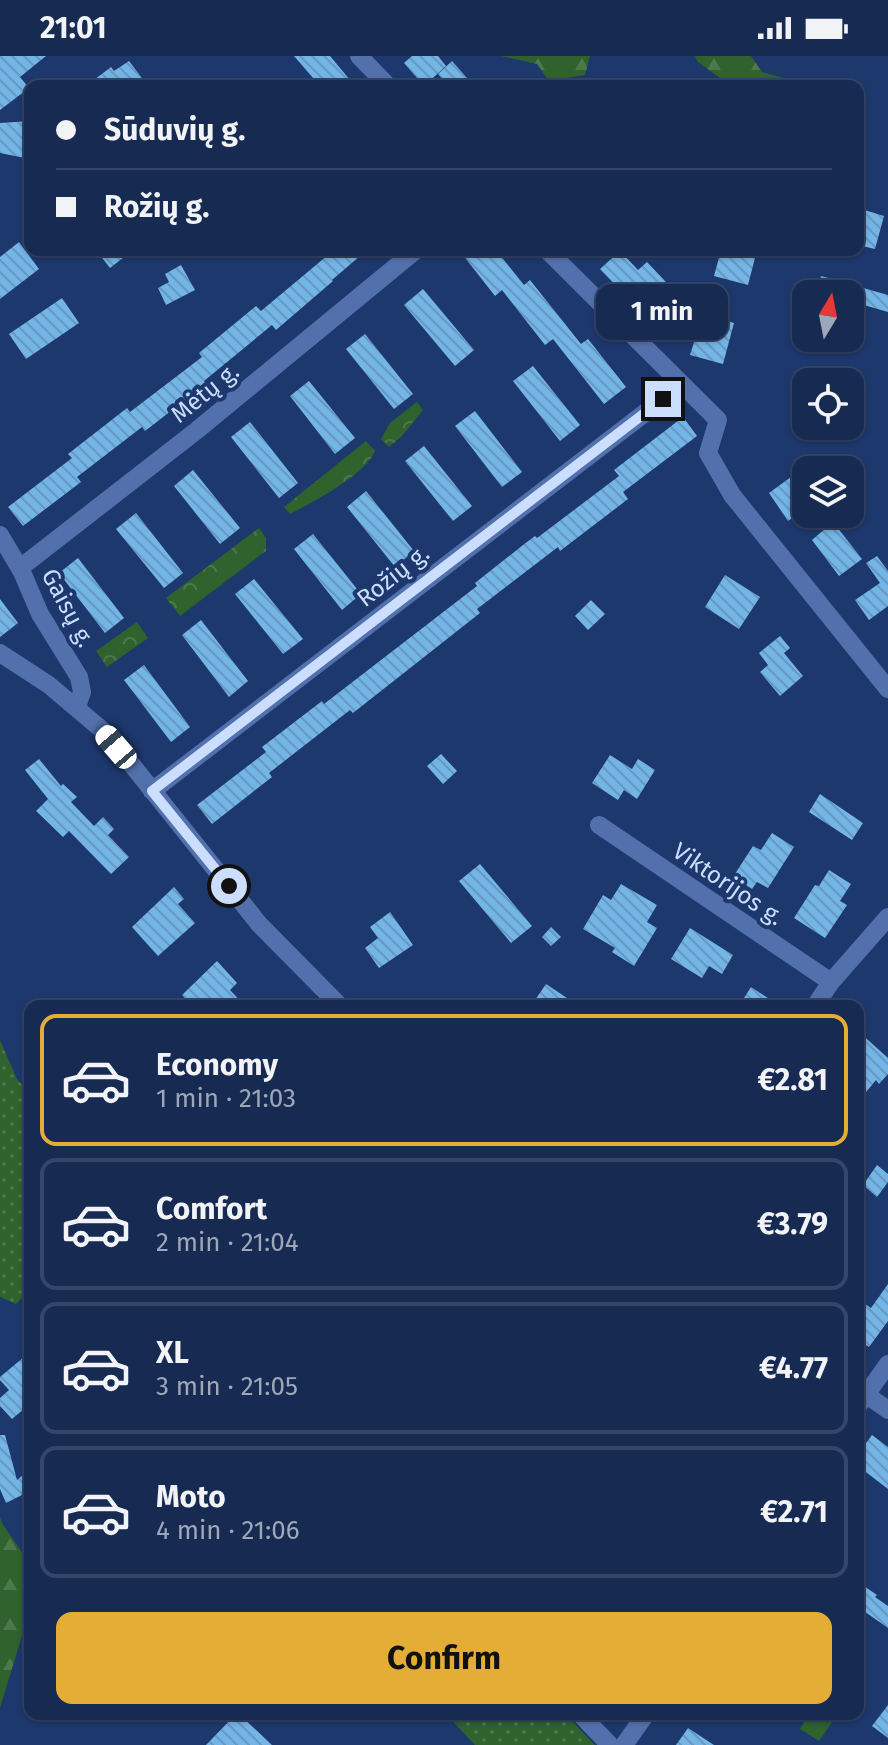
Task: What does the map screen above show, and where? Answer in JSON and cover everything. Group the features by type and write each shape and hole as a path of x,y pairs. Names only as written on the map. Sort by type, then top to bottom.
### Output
{"street":[{"path":"359,56 382,80"},
{"name":"Mėtų g.","path":"20,568 196,431 409,256"},
{"path":"553,256 718,420 708,453 732,495 888,689"},
{"name":"Rožių g.","path":"152,791 663,399"},
{"name":"Gaisų g.","path":"0,535 20,568 40,614 79,677 82,692 77,707"},
{"path":"0,653 49,685 101,729 259,924 334,1000"},
{"name":"Viktorijos g.","path":"599,825 831,982"},
{"path":"819,1000 888,917"},
{"path":"864,1393 888,1364"},
{"path":"864,1398 888,1410"},
{"path":"586,1720 610,1745"},
{"path":"624,1745 642,1720"}],"green space":[{"path":"501,56 590,56 585,75 555,80 548,80 537,64"},
{"path":"695,56 751,56 762,72 791,80 723,80 698,62"},
{"path":"417,402 423,410 389,447 381,439 390,423"},
{"path":"366,441 375,451 361,469 290,514 284,507"},
{"path":"259,528 266,538 266,551 180,616 166,598"},
{"path":"137,622 148,638 107,667 96,651"},
{"path":"0,1040 17,1079 24,1087 24,1295 16,1304 0,1297"},
{"path":"0,1517 24,1555 24,1629 0,1708"},
{"path":"452,1720 571,1720 595,1745 475,1745"},
{"path":"805,1720 834,1720 819,1741 800,1729"}],"building":[{"path":"0,56 46,56 20,77 24,82 24,92 0,110"},
{"path":"294,56 330,56 350,80 315,80"},
{"path":"412,56 438,56 446,66 431,80 419,80 404,63"},
{"path":"129,61 142,78 94,80 111,67 114,71"},
{"path":"452,61 469,80 443,80 438,74"},
{"path":"24,121 24,158 0,153 0,123"},
{"path":"864,210 884,216 875,249 864,246"},
{"path":"19,242 24,249 24,256 29,256 39,269 0,299 0,257"},
{"path":"101,256 125,256 110,268"},
{"path":"327,256 360,256 276,330 272,325 204,381 206,384 145,431 142,427 77,477 81,482 23,526 8,507 72,458 68,454 127,408 130,412 202,357 199,353 256,306 261,311"},
{"path":"464,256 501,256 524,285 530,280 581,344 588,339 626,387 604,404 553,339 545,345 502,290 495,296"},
{"path":"614,256 625,256 638,270 647,262 681,298 653,324 600,269"},
{"path":"719,256 755,256 748,285 714,276"},
{"path":"181,265 195,290 166,305 158,288 169,282 165,274"},
{"path":"864,288 888,295 888,312 864,305"},
{"path":"423,289 474,350 455,366 404,305"},
{"path":"62,298 79,323 26,359 9,334"},
{"path":"703,314 734,323 723,364 690,355"},
{"path":"365,334 413,394 394,409 346,349"},
{"path":"533,366 580,425 560,441 513,381"},
{"path":"309,381 355,438 335,454 290,396"},
{"path":"475,411 522,472 502,487 455,426"},
{"path":"683,417 697,436 623,492 628,499 560,551 558,547 477,609 480,613 353,713 350,710 269,773 272,777 212,824 197,805 266,752 262,747 322,701 324,704 477,586 475,583 523,545 535,536 537,538 619,476 614,470"},
{"path":"250,422 298,483 279,498 231,437"},
{"path":"424,446 472,506 453,521 405,461"},
{"path":"193,470 240,528 220,544 174,486"},
{"path":"792,476 792,518 788,521 769,493"},
{"path":"366,491 414,551 395,567 347,507"},
{"path":"136,513 183,573 164,588 116,529"},
{"path":"826,528 838,528 862,559 839,576 812,540"},
{"path":"313,534 361,594 342,610 294,549"},
{"path":"877,556 888,571 888,606 869,620 855,600 880,583 866,563"},
{"path":"78,558 124,618 105,633 59,573"},
{"path":"725,575 760,597 739,629 705,607"},
{"path":"254,579 303,639 283,654 235,594"},
{"path":"0,599 18,623 0,637"},
{"path":"591,600 605,614 588,630 575,616"},
{"path":"201,620 248,681 229,697 182,635"},
{"path":"780,636 790,648 784,653 803,676 780,696 760,672 768,665 759,653"},
{"path":"144,665 190,727 171,742 124,680"},
{"path":"441,754 457,771 443,784 427,766"},
{"path":"610,755 632,769 638,759 655,770 637,799 624,790 618,800 592,783"},
{"path":"39,759 61,786 63,784 77,797 71,802 94,826 103,817 114,829 108,835 129,857 111,874 69,831 63,837 36,811 48,799 25,770"},
{"path":"820,794 863,823 852,840 809,812"},
{"path":"772,833 794,847 768,888 757,882 752,889 733,877 753,846 761,850"},
{"path":"480,864 532,926 511,943 459,881"},
{"path":"829,870 851,884 840,901 847,905 825,938 794,918 815,885 819,886"},
{"path":"621,884 657,905 647,922 657,928 634,966 612,952 615,948 583,929 603,895 611,900"},
{"path":"174,887 184,899 178,904 195,923 158,956 132,927"},
{"path":"390,912 413,945 379,968 365,948 378,938 370,927"},
{"path":"551,927 561,937 551,946 542,937"},
{"path":"690,928 733,955 722,974 709,966 702,978 671,959"},
{"path":"217,961 237,983 230,990 239,1000 187,1000 182,995"},
{"path":"546,984 570,1000 535,1000"},
{"path":"751,987 771,1000 743,1000"},
{"path":"864,1036 888,1058 888,1074 879,1084 876,1080 864,1095"},
{"path":"877,1165 888,1174 888,1182 877,1197 864,1184"},
{"path":"888,1284 888,1321 869,1347 864,1344 864,1303 871,1308"},
{"path":"24,1357 24,1409 12,1419 0,1406 0,1398 9,1390 0,1377"},
{"path":"0,1435 5,1435 17,1480 24,1474 24,1494 6,1503 0,1489"},
{"path":"872,1435 888,1447 888,1489 864,1471 864,1446"},
{"path":"864,1586 888,1606 888,1628 864,1611"},
{"path":"888,1705 888,1738 872,1726"},
{"path":"230,1720 245,1720 272,1745 206,1745"},
{"path":"688,1728 714,1745 676,1745"}],"route":[{"path":"229,886 152,791 663,399"}]}
